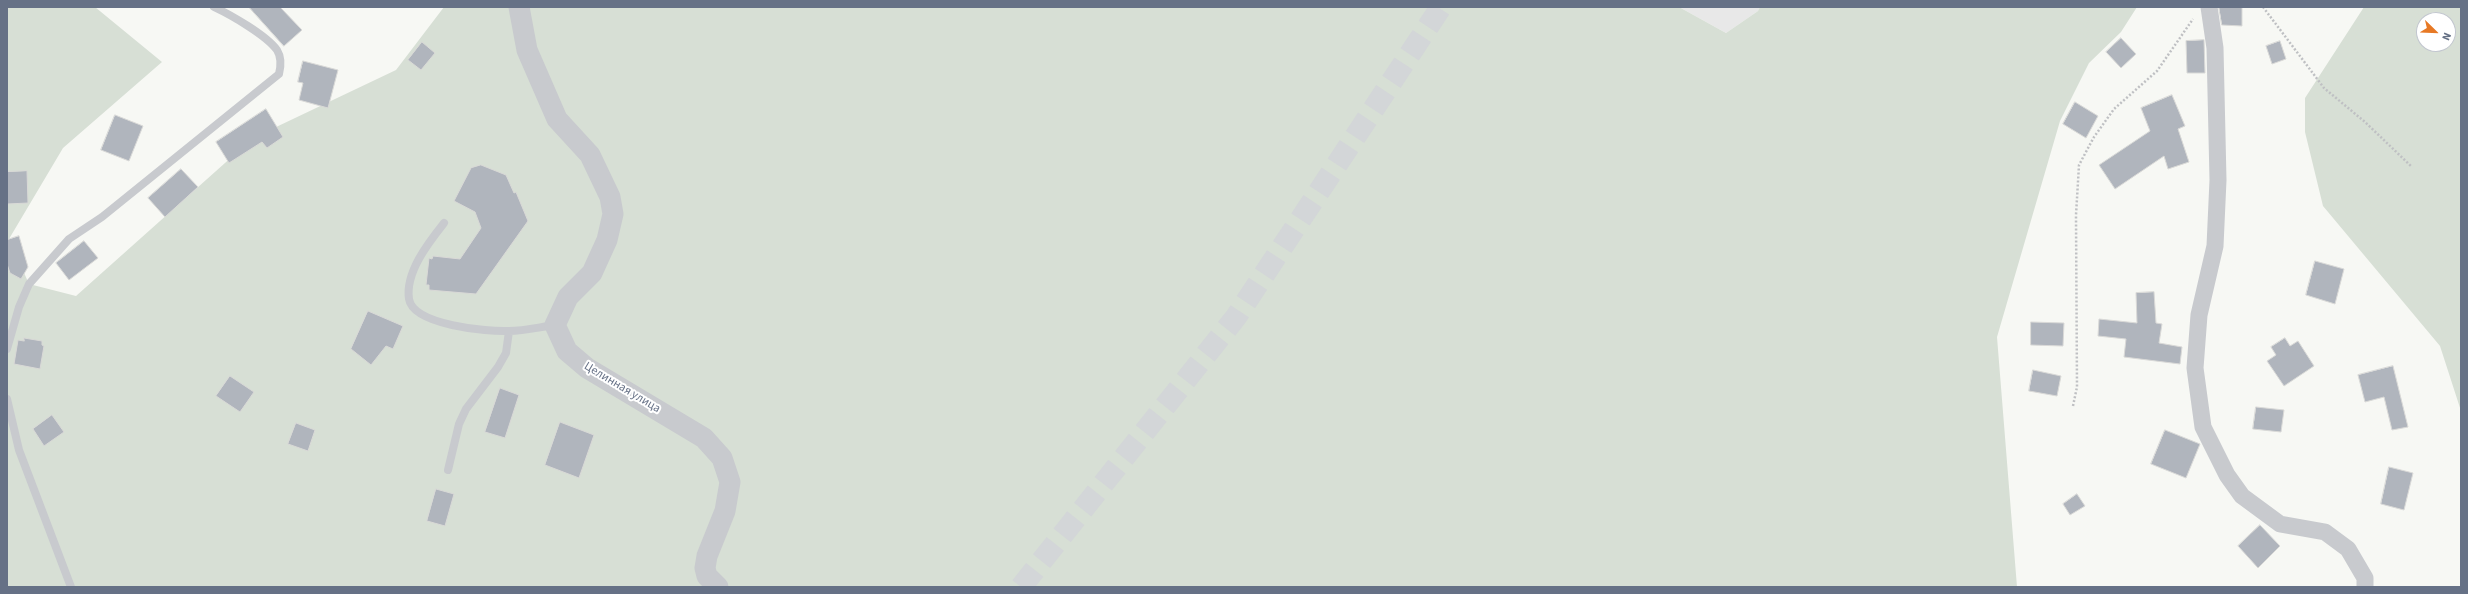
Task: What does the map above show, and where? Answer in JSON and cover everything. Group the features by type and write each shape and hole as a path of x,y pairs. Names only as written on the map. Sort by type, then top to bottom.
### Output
{"street":[{"path":"519,7 527,50 557,119 590,155 610,197 613,214 607,240 592,273 568,297 555,325"},
{"path":"2203,10 2215,48 2218,180 2215,246 2199,315 2195,368 2203,427 2227,475 2242,496 2280,524 2325,532 2348,549 2365,578 2365,587"},
{"name":"Целинная улица","path":"555,325 567,351 587,368 704,438 722,458 730,482 725,511 707,556 705,568 707,576 718,587"}],"lane":[{"path":"7,349 18,307 29,284 69,239 138,189 279,74 282,63 277,50 261,36 214,7"},
{"path":"444,223 421,253 409,288 409,300 415,310 433,321 509,331 555,325"},
{"path":"448,470 459,424 466,409 498,367 506,353 509,331"},
{"path":"7,399 19,450 71,587"}],"path":[{"path":"2263,7 2324,88 2412,167"},
{"path":"2073,406 2077,387 2076,215 2079,165 2094,137 2114,109 2158,71 2203,10"}],"shaded area":[{"path":"7,7 95,7 162,62 63,148 9,239 29,284 76,296 253,138 396,70 444,7 1679,7 1726,33 1758,11 1760,7 2137,7 2121,32 2089,63 2060,121 1997,337 2017,587 7,587"},
{"path":"1679,7 1760,7 1758,11 1726,33"},
{"path":"2364,7 2461,7 2461,411 2440,346 2323,206 2305,132 2305,98"}],"building":[{"path":"249,7 280,7 302,30 284,46"},
{"path":"2219,7 2242,7 2242,26 2222,25"},
{"path":"2121,38 2136,54 2121,68 2106,52"},
{"path":"2204,40 2205,73 2187,73 2186,41"},
{"path":"2280,41 2286,59 2272,64 2266,46"},
{"path":"422,42 435,53 421,70 408,60"},
{"path":"303,61 338,70 328,108 299,100 303,83 298,82"},
{"path":"2172,95 2185,126 2178,129 2189,162 2168,169 2164,156 2115,189 2099,165 2150,131 2141,108"},
{"path":"2075,102 2098,116 2086,138 2063,124"},
{"path":"266,109 283,137 267,148 262,142 229,163 216,142"},
{"path":"115,115 143,126 129,161 101,150"},
{"path":"481,165 506,175 514,193 516,192 528,221 476,294 429,290 429,285 426,285 429,258 432,259 433,256 460,259 481,228 475,212 454,201 471,168"},
{"path":"181,169 198,187 165,217 148,198"},
{"path":"27,171 28,203 7,204 7,172"},
{"path":"19,236 28,267 21,279 10,273 7,264 7,240"},
{"path":"84,241 98,258 69,280 56,263"},
{"path":"2315,261 2344,269 2335,304 2306,295"},
{"path":"2154,292 2156,323 2162,324 2159,343 2182,347 2180,364 2124,357 2126,339 2098,336 2099,319 2137,323 2136,293"},
{"path":"368,311 403,326 393,349 386,346 371,365 351,349"},
{"path":"2031,322 2064,323 2063,346 2031,345"},
{"path":"24,338 42,341 42,345 44,346 40,369 14,364 18,340 24,341"},
{"path":"2285,338 2290,346 2298,341 2314,366 2284,386 2267,361 2276,355 2271,347"},
{"path":"2393,366 2408,427 2392,430 2384,397 2365,402 2358,375"},
{"path":"2033,370 2061,376 2057,396 2029,391"},
{"path":"230,376 254,392 240,412 216,396"},
{"path":"500,388 519,395 505,438 485,432"},
{"path":"2256,407 2284,410 2281,432 2253,429"},
{"path":"52,415 64,432 44,446 33,429"},
{"path":"560,422 594,435 579,478 545,465"},
{"path":"296,423 315,430 308,451 288,444"},
{"path":"2165,430 2200,444 2186,478 2151,464"},
{"path":"2389,467 2413,473 2404,510 2381,504"},
{"path":"436,489 454,494 445,526 427,521"},
{"path":"2077,494 2085,506 2070,515 2063,504"},
{"path":"2260,525 2280,546 2258,568 2238,546"}],"tunnel":[{"path":"1021,587 1236,317 1441,7"}]}
